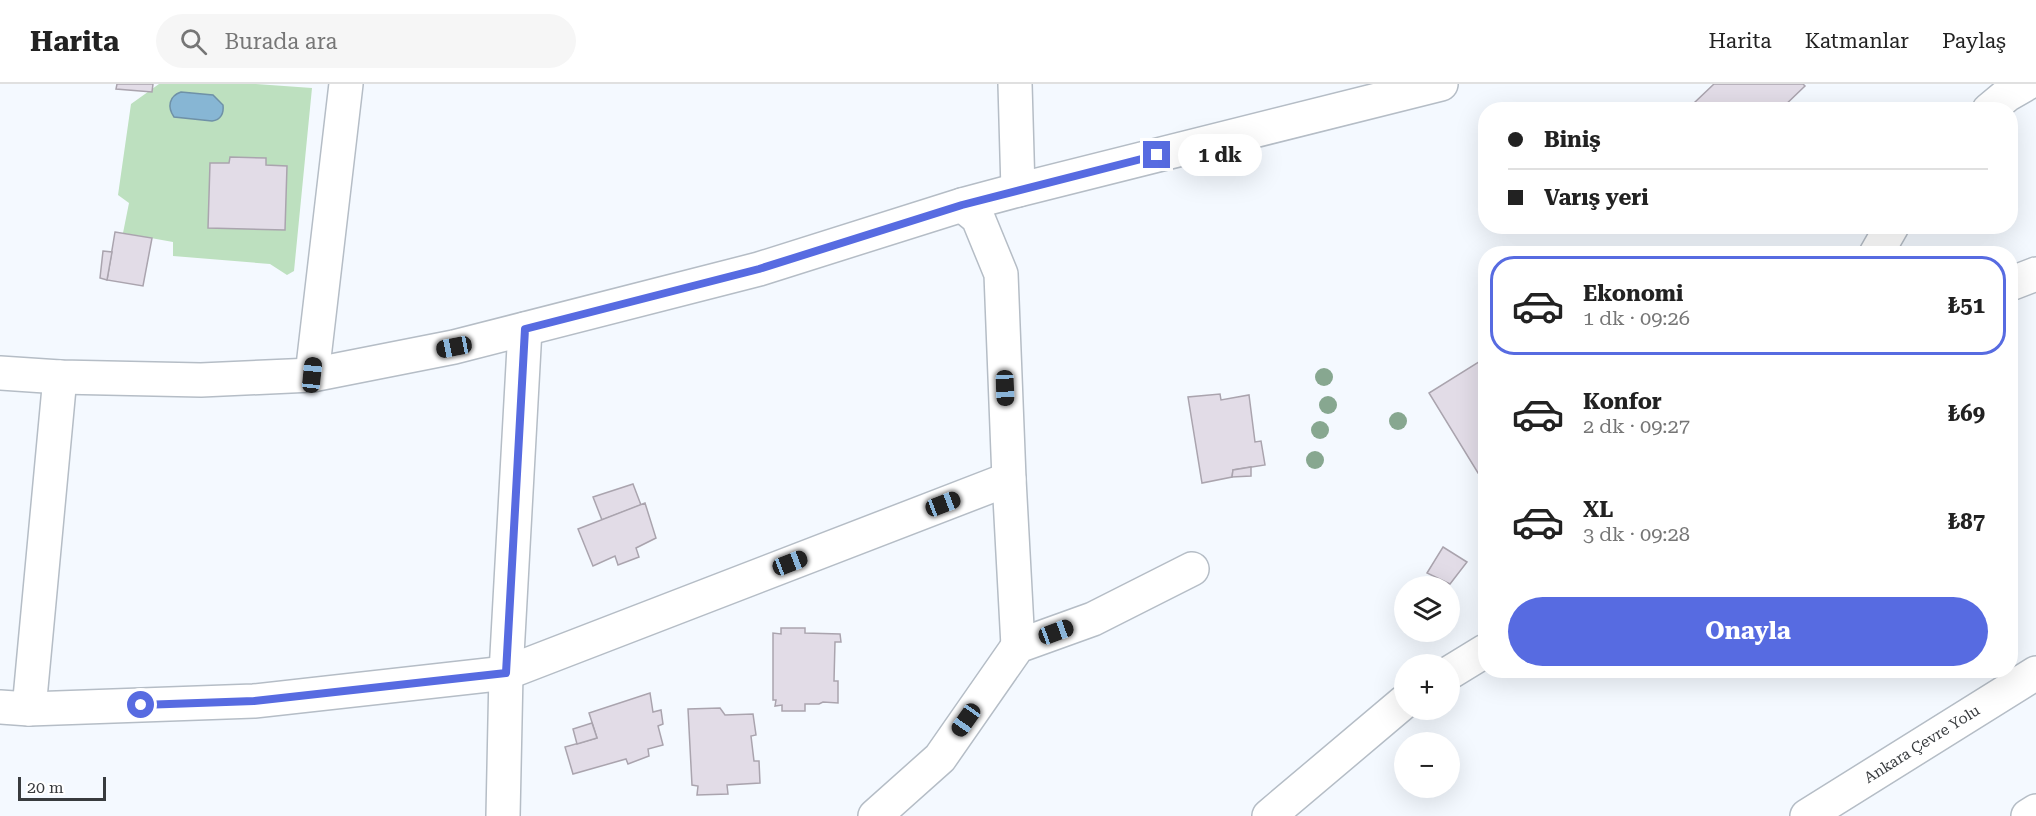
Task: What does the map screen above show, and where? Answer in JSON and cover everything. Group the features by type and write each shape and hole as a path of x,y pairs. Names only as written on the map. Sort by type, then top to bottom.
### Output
{"main road":[{"path":"312,375 346,84"},
{"path":"1016,84 1018,190"},
{"path":"0,373 60,377 201,380 312,375 454,347 759,269 962,205 1018,190 1441,84"},
{"path":"1999,102 2026,84"},
{"path":"962,205 978,218 1001,274 1008,479 1018,646"},
{"path":"2018,281 2036,274"},
{"path":"503,816 506,673 525,329"},
{"path":"60,377 14,708 254,701 506,673 1008,479"},
{"path":"875,816 940,758 1018,646 1093,619 1192,569"},
{"path":"1460,666 1478,655"},
{"name":"Ankara Çevre Yolu","path":"1808,816 2036,673"},
{"path":"1269,816 1394,710"},
{"path":"2028,816 2036,811"}],"green space":[{"path":"159,84 256,84 312,88 294,271 287,275 270,264 173,256 173,242 123,233 129,203 118,195 131,104"}],"water":[{"path":"181,92 213,95 223,105 221,116 212,121 174,117 170,109 170,102"}],"building":[{"path":"117,84 153,84 152,92 116,89"},
{"path":"1714,84 1803,84 1805,86 1788,102 1695,102"},
{"path":"230,157 266,158 266,165 287,166 285,230 208,228 210,163 229,163"},
{"path":"115,232 152,238 143,286 107,280"},
{"path":"103,251 112,252 107,280 100,278"},
{"path":"1478,362 1478,473 1429,393"},
{"path":"1220,394 1221,400 1249,395 1255,442 1261,441 1265,465 1233,470 1232,477 1202,483 1188,397"},
{"path":"1251,467 1251,476 1232,477 1233,470"},
{"path":"633,484 641,505 602,520 593,497"},
{"path":"645,503 656,538 636,548 639,557 618,565 615,556 593,566 578,529"},
{"path":"1443,547 1467,562 1456,576 1433,576 1427,573"},
{"path":"781,628 805,628 805,633 840,634 841,642 835,642 834,681 838,681 838,703 805,704 805,711 782,711 782,705 775,706 776,700 773,700 773,633 781,634"},
{"path":"650,693 653,712 661,710 663,724 658,726 663,745 648,749 649,756 628,764 626,759 573,774 565,747 597,738 589,713"},
{"path":"720,708 725,715 753,714 756,735 751,736 754,761 759,761 760,783 727,785 728,794 697,795 698,786 692,785 688,709"},
{"path":"592,723 597,738 577,744 573,729"}],"route":[{"path":"141,705 254,701 506,673 525,329 759,269 962,205 1157,155"}]}
